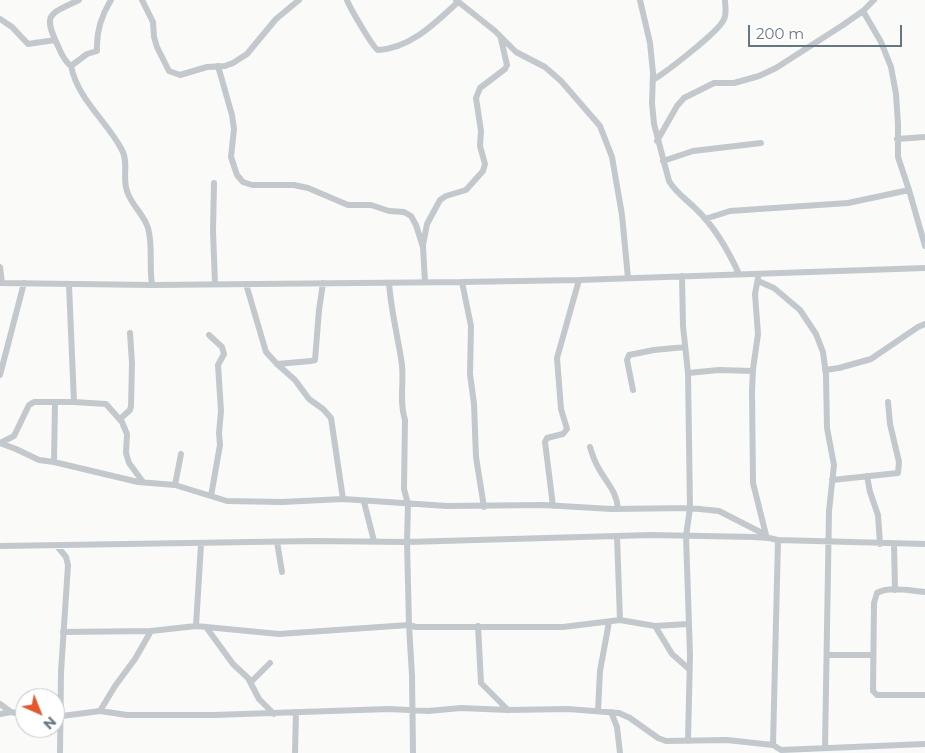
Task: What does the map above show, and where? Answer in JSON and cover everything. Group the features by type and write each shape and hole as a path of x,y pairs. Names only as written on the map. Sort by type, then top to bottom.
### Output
{"street":[{"path":"79,0 53,13 48,21 66,63 71,66 84,96 123,152 126,164 126,190 148,227 152,285"},
{"path":"71,66 87,54 97,51 96,36 109,3 101,0"},
{"path":"142,0 153,22 156,47 169,70 180,75 207,67 233,63 246,54 276,19 299,0"},
{"path":"347,0 348,6 357,17 372,45 378,50 387,50 408,43 437,21 457,1 516,52 545,67 561,81 600,126 612,157 622,215 628,278"},
{"path":"640,0 650,43 654,80 652,103 658,141 669,181 673,188 705,219 728,251 739,274"},
{"path":"654,80 720,26 725,16 725,0"},
{"path":"658,141 677,106 684,98 714,83 734,83 759,76 776,68 863,11 874,0"},
{"path":"863,11 881,42 891,67 896,94 898,157 925,246"},
{"path":"0,19 12,27 28,44 55,40"},
{"path":"423,247 428,224 440,200 446,196 466,190 483,171 485,164 480,146 481,132 476,98 480,88 505,69 507,65 501,38"},
{"path":"218,66 233,122 231,157 237,175 243,182 252,185 294,185 308,188 348,204 404,212 411,216 416,225 423,247 425,282"},
{"path":"897,139 925,137"},
{"path":"663,161 693,151 761,143"},
{"path":"214,183 214,284"},
{"path":"705,219 730,211 848,203 909,190"},
{"path":"0,267 1,283 69,285 462,282 739,274 758,278 925,268"},
{"path":"682,276 688,373 690,508 686,536 689,669 688,741"},
{"path":"758,278 774,288 800,310 809,322 821,343 825,370 826,428 834,465 829,512 825,748"},
{"path":"758,278 755,294 758,334 753,370 753,483 768,536"},
{"path":"553,506 545,442 546,438 563,434 567,429 560,409 557,358 579,280"},
{"path":"462,282 471,326 470,374 474,404 476,457 484,507"},
{"path":"0,375 24,283"},
{"path":"277,364 315,360 323,283"},
{"path":"390,283 390,304 402,367 402,410 405,420 404,489 408,504 407,542 413,753"},
{"path":"246,284 266,352 295,380 309,399 323,409 331,418 343,500"},
{"path":"69,285 74,402"},
{"path":"825,370 871,359 925,324"},
{"path":"120,419 130,410 131,406 132,363 130,333"},
{"path":"209,335 222,347 224,354 218,365 221,411 220,445 211,496"},
{"path":"633,390 627,360 629,355 685,347"},
{"path":"688,373 719,370 753,370"},
{"path":"54,402 54,462"},
{"path":"0,443 14,436 31,403 74,402 106,404 120,419 126,434 126,453 129,463 143,482"},
{"path":"832,480 896,474 899,471 888,402"},
{"path":"0,443 39,460 143,482 175,485 227,500 312,502 343,500 484,507 690,508 719,511 778,540 925,544"},
{"path":"590,446 598,468 613,488 618,501 618,509"},
{"path":"175,485 182,454"},
{"path":"868,476 870,492 878,515 880,544"},
{"path":"364,502 374,541"},
{"path":"0,546 407,542 617,536 768,536"},
{"path":"617,536 620,620"},
{"path":"773,745 778,540"},
{"path":"277,542 282,572"},
{"path":"196,626 200,544"},
{"path":"894,544 895,590"},
{"path":"57,546 66,557 68,565 62,632 60,688"},
{"path":"925,592 880,591 875,597 873,655 873,691 876,694 925,695"},
{"path":"62,632 151,631 196,626 279,634 409,625 416,627 563,627 620,620 655,626 688,624"},
{"path":"598,711 600,671 609,622"},
{"path":"478,626 482,683 508,710"},
{"path":"655,626 672,654 689,669"},
{"path":"206,627 234,664 251,682 259,699 274,714"},
{"path":"100,710 115,686 133,663 151,631"},
{"path":"827,655 873,655"},
{"path":"251,682 270,663"},
{"path":"0,704 11,712"},
{"path":"65,714 100,710 127,715 428,711 461,708 508,710 568,708 619,713 630,718 662,741 726,740 773,745 780,752 825,748 925,744"},
{"path":"294,753 296,712"},
{"path":"611,712 617,727 620,753"},
{"path":"0,714 15,713"},
{"path":"59,738 60,753"}]}
